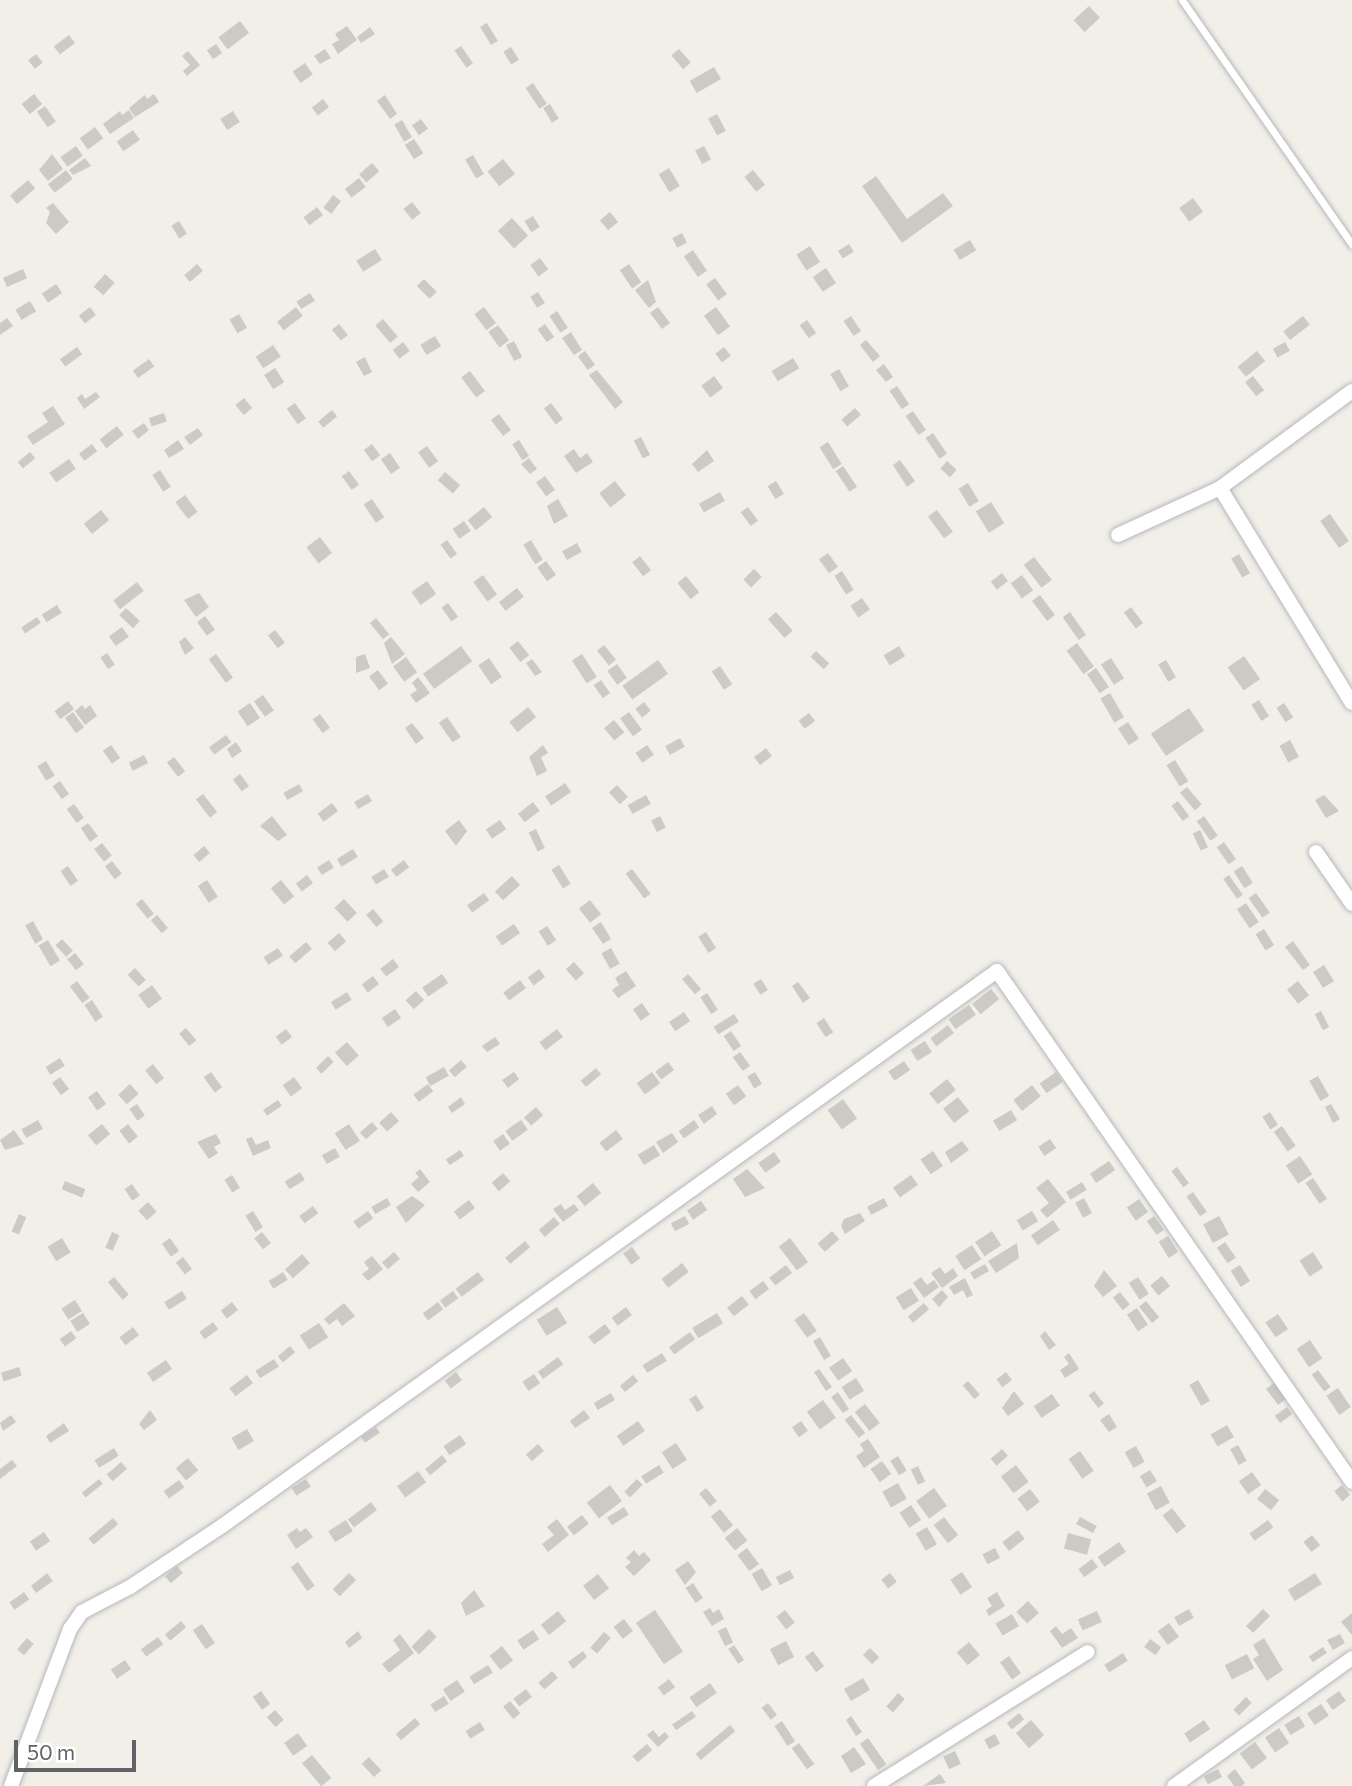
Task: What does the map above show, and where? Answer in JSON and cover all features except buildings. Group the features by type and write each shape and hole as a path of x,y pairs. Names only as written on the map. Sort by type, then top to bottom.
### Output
{"street":[{"path":"1118,535 1220,488 1352,391"},
{"path":"1220,488 1352,702"},
{"path":"1316,852 1352,904"},
{"path":"11,1786 70,1629 82,1612 130,1587 222,1525 997,971 1352,1482"},
{"path":"874,1786 1088,1652"},
{"path":"1174,1786 1352,1658"}],"lane":[{"path":"1182,0 1352,244"}]}
